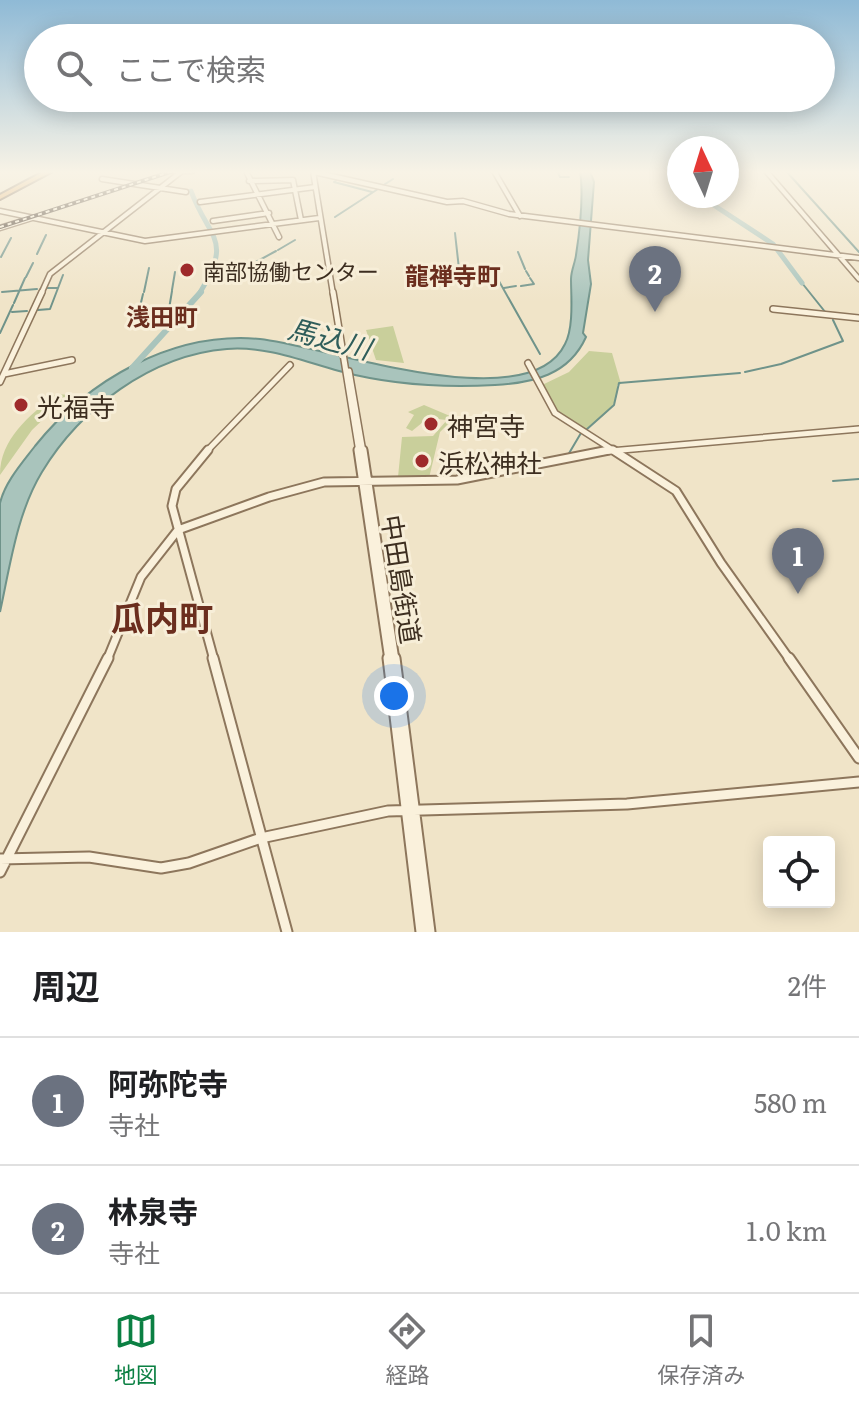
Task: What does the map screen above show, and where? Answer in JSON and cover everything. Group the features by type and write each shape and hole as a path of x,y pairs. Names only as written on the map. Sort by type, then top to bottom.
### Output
{"street":[{"path":"13,214 149,241 319,218"},
{"path":"0,382 47,278 124,214"},
{"path":"213,221 259,214"},
{"path":"270,214 279,237"},
{"path":"300,214 301,220"},
{"name":"中田島街道","path":"318,214 364,479 384,572 421,932"},
{"path":"514,214 859,258"},
{"path":"802,214 859,279"},
{"path":"0,228 32,218"},
{"path":"773,309 859,318"},
{"path":"2,374 72,360"},
{"path":"528,364 555,413 676,491 721,563 859,758"},
{"path":"287,932 172,513 173,497 189,470 290,365"},
{"path":"0,872 3,859 113,648 141,577 178,530 299,488 364,479 457,480 611,450 859,429"},
{"path":"3,859 89,857 161,868 189,863 261,838 410,809 627,804 859,782"},
{"name":"中田島街道","path":"410,809 430,932"}],"green space":[{"path":"393,326 404,363 376,360 366,330"},
{"path":"589,351 612,353 621,384 617,385 612,406 584,431 555,411 542,385 569,372"},
{"path":"56,394 69,395 32,430 0,475 1,462 11,439 26,420"},
{"path":"424,405 450,416 451,421 440,432 429,478 398,477 402,437 433,436 447,420 428,418 412,431 406,428 414,415 408,412"}],"water":[{"path":"581,214 592,214 588,260 591,284 583,333 586,337 570,360 536,379 495,385 417,384 378,380 284,355 227,349 199,353 171,362 120,389 76,427 33,488 15,540 0,612 0,503 6,488 14,473 56,422 106,381 164,352 195,343 227,339 260,339 289,344 422,373 469,378 510,377 544,366 565,344 570,329 571,276"}],"waterway":[{"path":"199,294 209,276 217,250 202,214"},
{"path":"335,217 339,214"},
{"path":"728,214 773,244 802,283"},
{"path":"825,214 859,252"},
{"path":"455,233 460,278 495,274 540,354"},
{"path":"37,254 46,235"},
{"path":"1,257 11,238"},
{"path":"278,250 295,240"},
{"path":"207,282 221,281 276,251"},
{"path":"518,252 525,269"},
{"path":"26,277 33,263"},
{"path":"144,292 149,268"},
{"path":"526,271 529,276"},
{"path":"172,290 175,272"},
{"path":"38,310 50,309 63,275"},
{"path":"20,290 25,278"},
{"path":"521,286 534,284 530,278"},
{"path":"802,283 826,313"},
{"path":"504,288 516,286"},
{"path":"45,288 57,288"},
{"path":"20,290 37,289"},
{"path":"2,292 20,290"},
{"path":"14,303 20,290"},
{"path":"169,309 172,291"},
{"path":"132,368 201,292"},
{"path":"143,294 139,311 152,310"},
{"path":"0,333 13,305"},
{"path":"169,309 179,308"},
{"path":"155,310 169,309"},
{"path":"12,312 27,311"},
{"path":"745,372 781,364 843,341 833,320"},
{"path":"586,430 614,405 619,383 740,373"},
{"path":"568,455 581,433"},
{"path":"833,481 859,479"}],"railway":[{"path":"0,227 39,214"}],"place":[{"name":"南部協働センター","path":"187,270"},
{"name":"林泉寺","path":"655,312"},
{"name":"光福寺","path":"21,405"},
{"name":"神宮寺","path":"431,424"},
{"name":"浜松神社","path":"422,461"},
{"name":"阿弥陀寺","path":"798,594"}],"district":[{"name":"龍禅寺町","path":"453,274"},
{"name":"浅田町","path":"162,315"},
{"name":"瓜内町","path":"162,616"}],"water label":[{"name":"馬込川","path":"330,337"}]}
